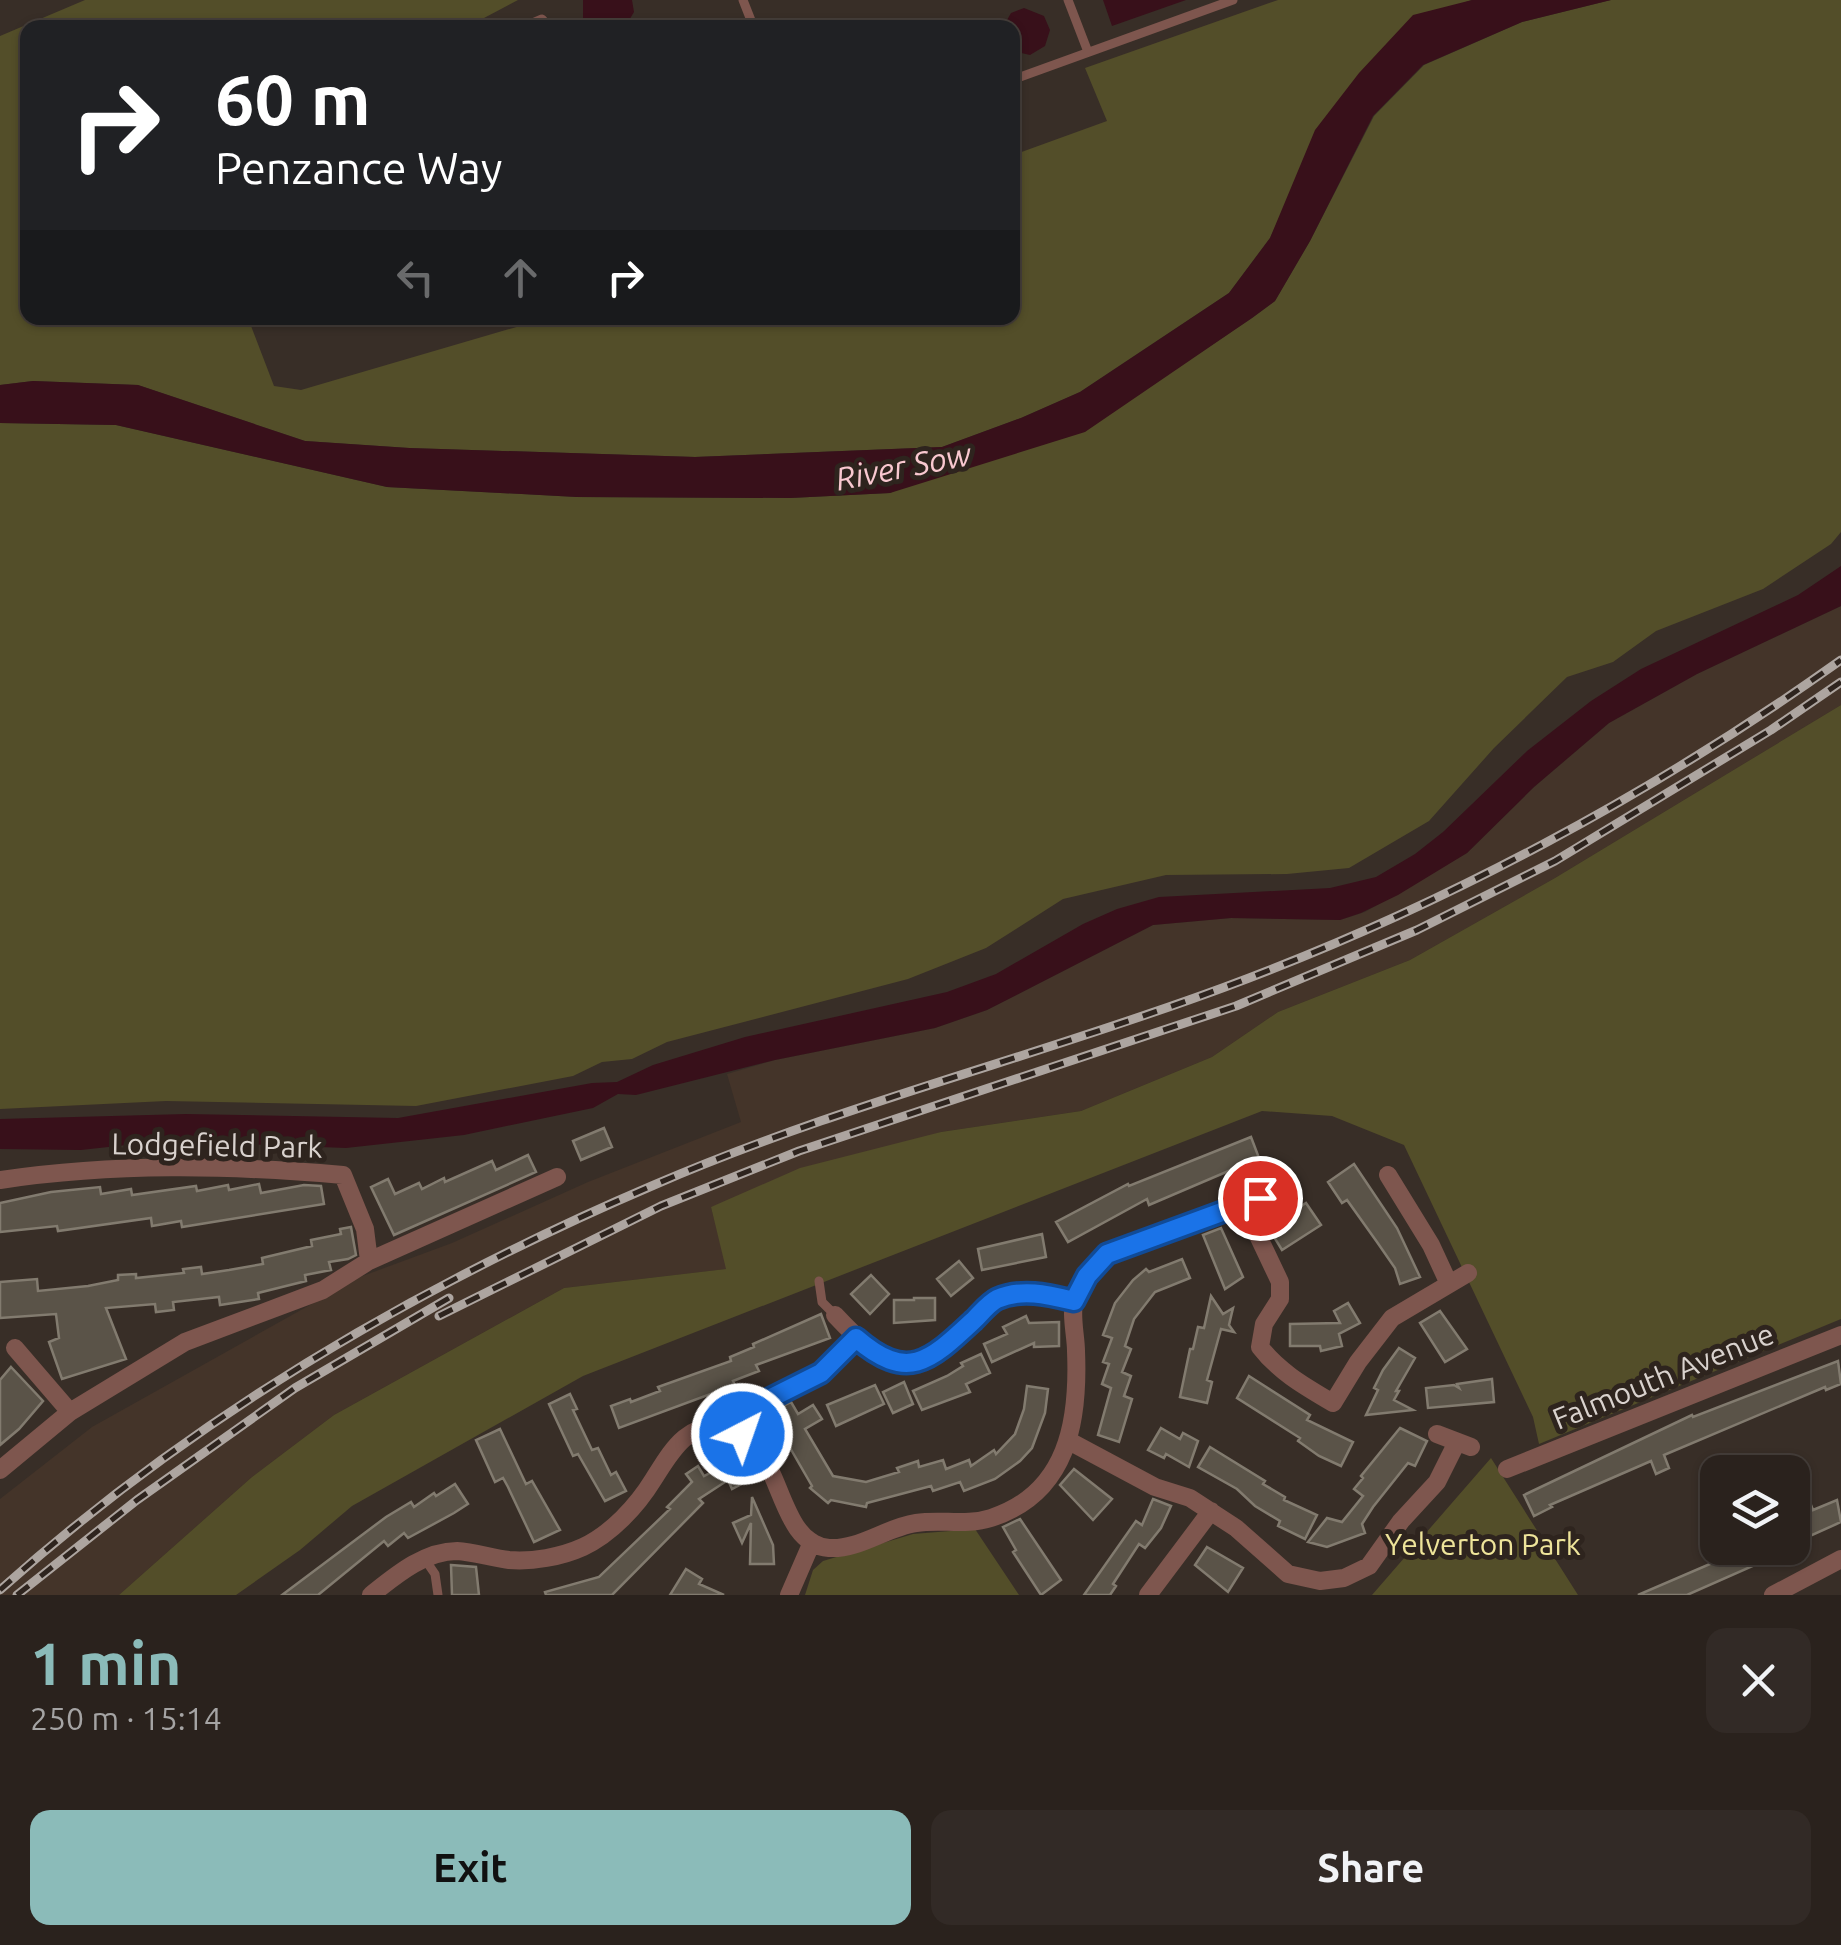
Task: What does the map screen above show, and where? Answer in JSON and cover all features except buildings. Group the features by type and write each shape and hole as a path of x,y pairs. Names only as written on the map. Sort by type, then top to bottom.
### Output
{"street":[{"name":"Lodgefield Park","path":"0,1180 53,1172 153,1166 262,1168 343,1176 365,1230 370,1261"},
{"path":"1388,1175 1432,1245 1449,1284"},
{"path":"0,1470 70,1412 185,1342 323,1290 370,1261 556,1178"},
{"path":"371,1595 424,1558 455,1551 512,1560 554,1557 584,1546 613,1527 680,1441 697,1430 714,1427 742,1434 765,1459 794,1522 812,1542 824,1548 840,1548 915,1522 968,1523 991,1518 1040,1488 1069,1442 1077,1398 1074,1301 1087,1276 1107,1254 1252,1201 1280,1282 1280,1299 1264,1324 1260,1347 1298,1382 1333,1403 1392,1318 1468,1273"},
{"path":"835,1315 878,1357 913,1363 949,1344 996,1300 1044,1293 1074,1301"},
{"name":"Falmouth Avenue","path":"1506,1469 1841,1334"},
{"path":"742,1434 763,1402 821,1373 856,1338"},
{"path":"15,1348 70,1412"},
{"path":"1069,1442 1155,1487 1190,1498 1236,1528 1288,1574 1320,1588 1369,1566 1400,1521 1464,1444 1437,1434"},
{"path":"1148,1595 1211,1511"},
{"path":"789,1595 812,1542"},
{"path":"1772,1595 1841,1560"}],"lane":[{"path":"1068,0 1088,52"},
{"path":"1020,77 1233,0"},
{"path":"819,1281 822,1302 835,1315"},
{"path":"424,1558 435,1574 438,1595"}],"shaded area":[{"path":"1841,606 1841,705 1555,878 1410,960 1278,1012 1212,1057 1081,1111 941,1132 711,1207 727,1269 564,1288 334,1415 252,1477 119,1595 0,1595 0,1499 92,1427 360,1277 452,1243 588,1182 741,1122 727,1074 775,1060 935,1028 987,1010 1153,925 1231,918 1340,920 1365,912 1467,853 1534,787 1609,723 1697,674"}],"green space":[{"path":"85,0 518,0 480,20 38,20"},
{"path":"1278,0 1472,0 1293,188 1270,238 1229,293 1080,392 942,447 695,457 305,441 138,385 33,381 0,385 0,36 20,28 20,325 251,325 274,386 301,390 523,325 1020,325 1020,152 1107,121 1085,68"},
{"path":"1611,0 1841,0 1841,532 1831,544 1763,589 1656,631 1613,662 1567,677 1494,748 1429,821 1349,868 1287,874 1166,875 1063,899 986,948 908,979 667,1042 632,1059 602,1062 573,1076 416,1106 166,1101 0,1109 0,423 116,425 387,487 577,497 790,498 890,493 1201,352 1252,318 1275,301 1374,116 1424,65 1522,22"},
{"path":"1841,705 1841,1319 1539,1444 1533,1417 1404,1145 1332,1116 1262,1111 583,1376 352,1506 300,1550 236,1595 119,1595 252,1477 334,1415 564,1288 726,1269 711,1207 800,1168 941,1132 1081,1111 1212,1057 1278,1012 1410,960 1555,878"},
{"name":"Yelverton Park","path":"1491,1458 1578,1595 1372,1595"},
{"path":"975,1529 1019,1595 805,1595 813,1570 823,1561 913,1534"}],"water":[{"path":"583,0 632,0 634,12 629,20 583,18"},
{"path":"1103,0 1186,0 1112,26"},
{"name":"River Sow","path":"1472,0 1611,0 1522,22 1423,65 1373,116 1275,301 1252,318 1085,432 890,493 790,498 577,497 387,487 116,425 0,423 0,385 33,381 138,385 305,441 695,457 942,447 1080,392 1229,293 1270,238 1315,130 1359,73 1413,15"},
{"path":"1024,8 1044,16 1050,30 1045,46 1030,55 1020,53 1020,20 1007,20 1011,13"},
{"path":"1841,566 1841,606 1697,674 1609,723 1534,787 1467,853 1398,895 1340,920 1231,918 1153,925 987,1010 935,1028 775,1060 636,1095 618,1094 593,1108 464,1135 346,1148 163,1141 81,1150 0,1149 0,1119 186,1114 398,1118 592,1083 617,1082 653,1065 745,1037 947,992 996,974 1083,924 1159,897 1330,888 1376,877 1443,832 1527,751 1591,701 1641,669 1798,595"}],"railway":[{"path":"0,1590 150,1468 229,1413 310,1361 479,1267 566,1224 724,1156 1225,987 1386,921 1466,884 1621,801 1841,660"},
{"path":"439,1316 661,1206 799,1151 1236,1006 1417,930 1555,861 1771,730 1841,682"},
{"path":"17,1595 137,1500 295,1388 449,1298"}],"route":[{"path":"742,1434 763,1402 821,1373 856,1338 878,1357 913,1363 949,1344 996,1300 1044,1293 1074,1301 1087,1276 1107,1254 1260,1198"}]}
